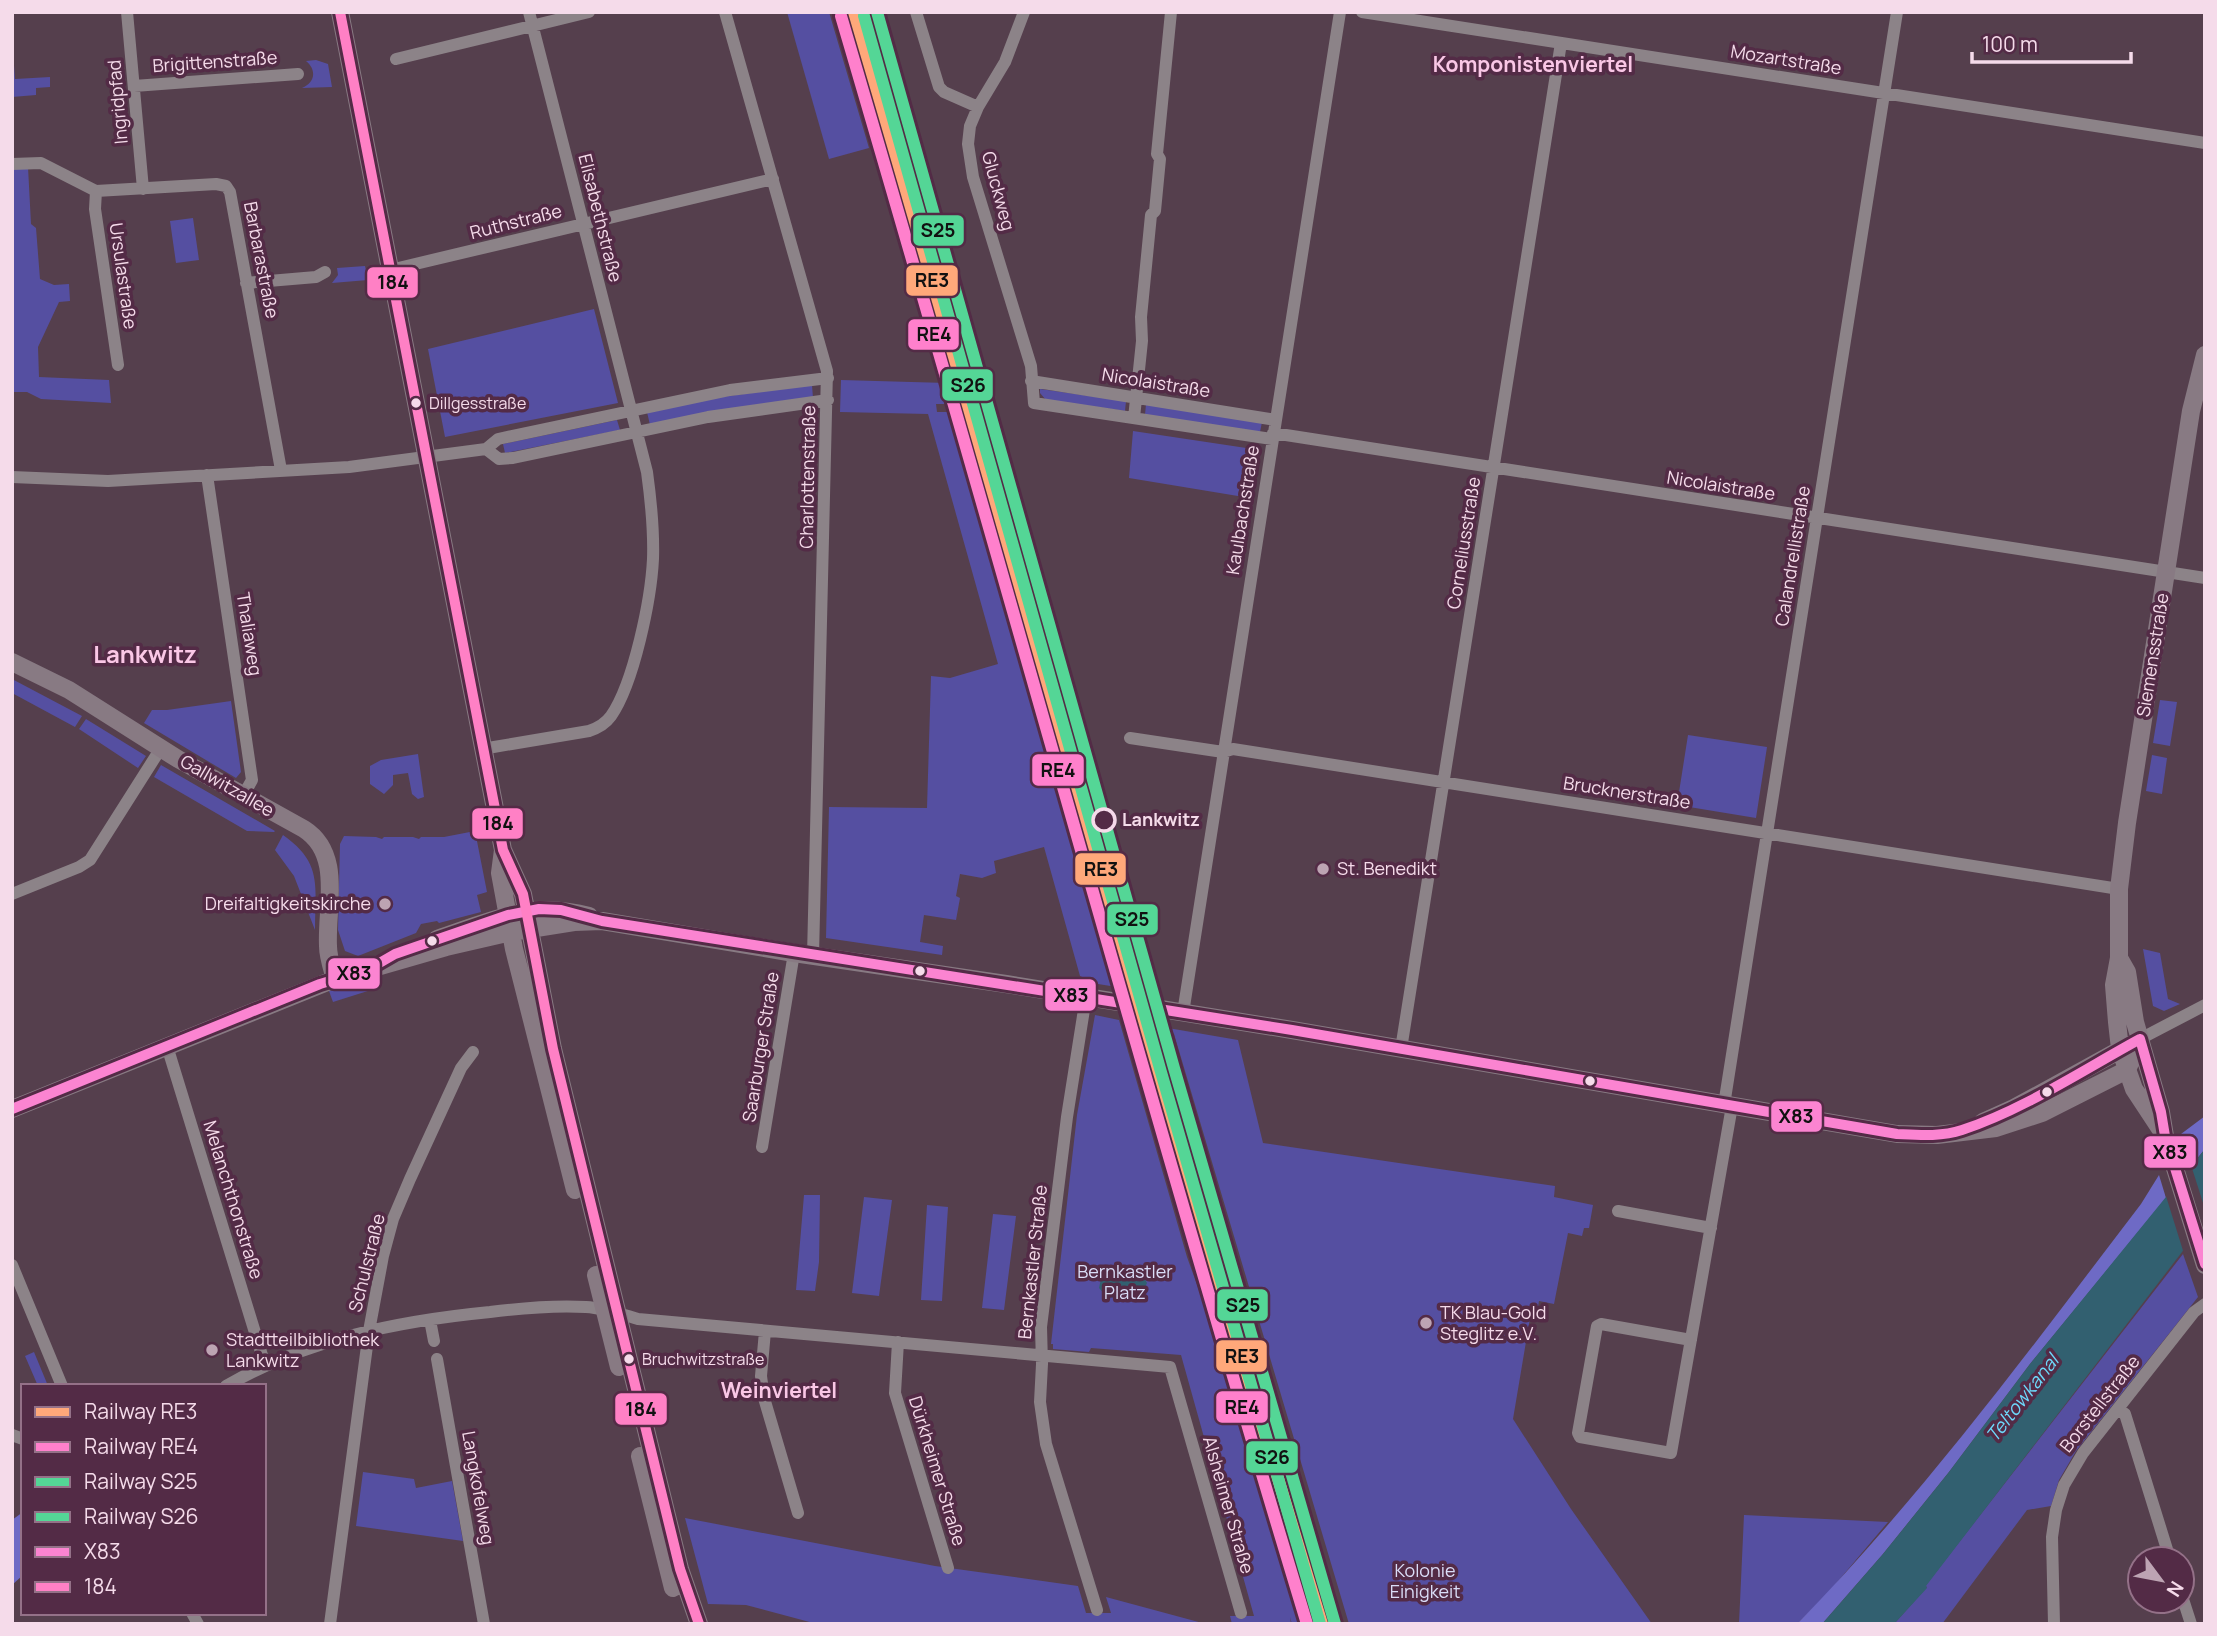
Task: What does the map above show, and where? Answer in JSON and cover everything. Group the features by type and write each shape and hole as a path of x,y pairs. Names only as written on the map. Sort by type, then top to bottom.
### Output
{"main road":[{"path":"340,12 503,850 500,873 518,922 611,1312 667,1564 687,1624"},
{"name":"Siemensstraße","path":"2167,1143 2134,1089 2127,1070 2120,1049 2114,985 2119,958 2119,890 2194,394 2205,355"},
{"name":"Gallwitzallee","path":"12,662 69,690 161,748 304,829 320,841 329,868 328,950 335,979"},
{"path":"12,1108 335,979 518,922 539,909 561,910 602,921 794,953 1086,997 1401,1049 1897,1134 1926,1136 1996,1128 2042,1113 2127,1070 2140,1039"},
{"name":"Siemensstraße","path":"2119,958 2127,972 2140,1039 2167,1143 2205,1265"},
{"path":"1961,1131 2014,1108 2140,1039"},
{"path":"611,1312 679,1564 699,1624"}],"street":[{"name":"Ingridpfad","path":"127,12 143,188"},
{"name":"Elisabethstraße","path":"482,749 589,731 603,724 617,706 633,663 646,615 653,559 647,472 529,12"},
{"path":"396,59 589,12"},
{"name":"Charlottenstraße","path":"724,12 828,378 813,956"},
{"path":"916,12 937,82 944,92 978,107"},
{"name":"Gluckweg","path":"1024,12 1005,62 978,107 970,126 968,144 973,177 1031,366 1034,403"},
{"path":"1134,418 1142,341 1147,331 1147,296 1159,216 1155,211 1160,159 1157,154 1171,12"},
{"path":"1160,159 1165,155 1178,12"},
{"name":"Kaulbachstraße","path":"1183,1013 1340,12"},
{"name":"Mozartstraße","path":"1362,12 2205,143"},
{"name":"Calandrellistraße","path":"1691,1340 1597,1326 1578,1433 1580,1437 1671,1453 1711,1228 1767,833 1897,12"},
{"name":"Corneliusstraße","path":"1401,1049 1562,43"},
{"name":"Brigittenstraße","path":"134,86 298,74"},
{"path":"12,164 41,163 96,191"},
{"name":"Ruthstraße","path":"390,270 773,179"},
{"name":"Barbarastraße","path":"96,191 216,184 226,186 230,192 281,470"},
{"name":"Ursulastraße","path":"96,191 95,209 118,365"},
{"path":"246,283 316,277 325,272"},
{"path":"12,477 108,481 382,464 486,449 498,439 730,390 828,378"},
{"name":"Nicolaistraße","path":"1031,381 1276,420"},
{"path":"486,449 499,459 513,458 708,417 828,400"},
{"name":"Nicolaistraße","path":"1034,403 1494,468 2205,578"},
{"name":"Thaliaweg","path":"207,475 252,780 243,796"},
{"name":"Brucknerstraße","path":"1130,737 1223,752 1233,749 2119,890"},
{"path":"12,894 90,860 161,748"},
{"name":"Saarburger Straße","path":"762,1147 794,953"},
{"name":"Bernkastler Straße","path":"1086,997 1050,1247 1041,1327 1040,1402 1046,1444 1097,1609"},
{"path":"2140,1039 2205,1005"},
{"name":"Melanchthonstraße","path":"167,1045 265,1365"},
{"name":"Schulstraße","path":"330,1624 369,1331 376,1287 393,1219 461,1068 473,1052"},
{"path":"1618,1211 1711,1228"},
{"path":"12,1265 61,1384"},
{"name":"Borstellstraße","path":"2054,1624 2052,1540 2059,1497 2068,1476 2082,1453 2194,1312 2205,1304"},
{"path":"230,1384 265,1365 320,1344 369,1331 430,1320 532,1308 585,1307 638,1319 1042,1355"},
{"path":"430,1320 434,1341"},
{"path":"765,1331 761,1376 764,1398 798,1513"},
{"name":"Dürkheimer Straße","path":"898,1342 895,1393 948,1568"},
{"name":"Alsheimer Straße","path":"1042,1355 1170,1367 1241,1614"},
{"name":"Langkofelweg","path":"437,1359 484,1624"},
{"path":"2118,1409 2125,1414 2167,1545"}],"green space":[{"path":"787,12 829,12 869,148 829,159"},
{"path":"12,38 15,79 50,77 50,87 36,88 36,95 12,97"},
{"path":"316,60 328,64 332,87 302,88 310,83 313,76 312,68 306,61"},
{"path":"28,167 31,224 36,228 40,279 54,285 69,284 70,301 59,302 38,347 39,377 109,380 111,403 41,399 27,392 12,392 12,169"},
{"path":"193,218 199,260 176,263 170,221"},
{"path":"365,266 368,280 332,283 338,275 337,268"},
{"path":"594,309 618,403 445,437 428,349"},
{"path":"841,380 947,383 950,391 953,391 956,404 936,404 937,412 958,412 1001,571 1004,571 1019,633 1032,671 1032,679 1035,679 1061,770 1058,771 1060,779 1063,778 1087,863 1085,864 1097,898 1094,904 1096,911 1102,913 1116,963 1114,964 1123,988 1098,984 1080,976 1044,847 994,861 996,873 982,878 960,874 956,920 924,915 920,942 943,946 942,955 826,938 829,807 927,808 931,676 950,678 998,664 928,414 840,412"},
{"path":"812,385 813,398 650,425 647,412 706,399"},
{"path":"1040,389 1126,401 1125,411 1046,400"},
{"path":"1146,404 1262,422 1260,432 1145,415"},
{"path":"617,420 620,430 505,453 503,444"},
{"path":"1133,431 1253,449 1257,455 1250,498 1129,478"},
{"path":"12,679 82,716 75,727 12,693"},
{"path":"2160,700 2177,702 2170,746 2153,743"},
{"path":"231,701 241,772 236,778 144,723 152,710"},
{"path":"86,719 146,756 138,768 79,729"},
{"path":"1688,735 1767,747 1756,818 1677,805"},
{"path":"418,754 424,797 418,799 412,794 408,773 393,775 393,785 384,794 370,784 370,766 381,760"},
{"path":"2152,755 2167,758 2162,794 2146,791"},
{"path":"161,765 275,831 247,831 154,777"},
{"path":"475,831 487,892 477,895 481,912 439,923 437,921 421,924 416,933 358,956 345,951 338,930 340,844 344,836 419,839"},
{"path":"283,835 296,845 311,866 315,888 315,930 294,876 275,850"},
{"path":"2143,949 2160,953 2168,999 2180,1004 2164,1011 2153,1006"},
{"path":"369,983 371,990 333,1002 329,991"},
{"name":"Bernkastler Platz","path":"1095,1015 1119,1020 1187,1257 1224,1359 1307,1624 1292,1624 1290,1617 1291,1624 1232,1624 1230,1616 1254,1616 1181,1355 1091,1348 1089,1352 1053,1349 1051,1344 1077,1115"},
{"name":"Kolonie Einigkeit","path":"1168,1028 1238,1040 1263,1143 1555,1186 1554,1197 1593,1205 1589,1228 1584,1228 1582,1236 1568,1233 1554,1304 1539,1301 1537,1313 1531,1312 1513,1419 1571,1509 1652,1624 1349,1624 1174,1034"},
{"path":"804,1195 820,1195 819,1262 815,1291 796,1290"},
{"path":"864,1197 892,1200 879,1296 852,1293"},
{"path":"927,1205 948,1207 942,1301 921,1300"},
{"path":"993,1214 1016,1216 1004,1310 982,1308"},
{"path":"2183,1254 2198,1297 2076,1451 2059,1480 2051,1506 2027,1510 1942,1624 1894,1624 1927,1587 1925,1586"},
{"path":"34,1352 47,1384 37,1384 25,1356"},
{"path":"363,1472 414,1479 416,1488 452,1481 463,1541 356,1526"},
{"path":"1744,1515 1888,1522 1828,1593 1797,1624 1739,1624"},
{"path":"685,1518 935,1566 1078,1586 1086,1613 1111,1613 1106,1597 1206,1624 817,1624 746,1605 708,1604"}],"shaded area":[{"path":"2205,1116 2205,1149 2191,1166 2181,1134"},
{"path":"2159,1175 2166,1198 2030,1364 1883,1554 1822,1624 1797,1624 1844,1575 1933,1472 2059,1312 2141,1204"},
{"path":"21,1513 21,1577 12,1585 12,1520"}],"water":[{"name":"Teltowkanal","path":"2205,1149 2205,1222 1927,1588 1894,1624 1822,1624 1883,1554 2030,1364"},
{"path":"1120,1268 1136,1272 1145,1279 1147,1283 1138,1295 1118,1299 1099,1288 1101,1279"}],"pier":[{"path":"2190,1162 2205,1209 2205,1229 2185,1257 2165,1193"}],"rail line":[{"name":"RE3","path":"854,12 1202,1222 1322,1624"},
{"name":"S25","path":"877,12 1174,1068 1335,1624"},
{"name":"RE4","path":"841,16 1188,1223 1307,1624"},
{"name":"S26","path":"864,16 1161,1072 1320,1624"}],"transit line":[{"name":"184","path":"340,12 503,850 523,894 553,1049 680,1569 699,1624"},
{"name":"X83","path":"12,1109 320,984 369,969 395,954 508,915 539,909 561,910 602,921 1292,1030 1897,1134 1946,1134 1985,1122 2030,1101 2140,1039"},
{"name":"X83","path":"2140,1039 2161,1112 2165,1136 2205,1264"}],"place":[{"name":"Dillgesstraße","path":"416,403"},
{"name":"Lankwitz","path":"1104,820"},
{"name":"St. Benedikt","path":"1323,869"},
{"name":"Dreifaltigkeitskirche","path":"385,904"},
{"name":"TK Blau-Gold Steglitz e.V.","path":"1426,1323"},
{"name":"Stadtteilbibliothek Lankwitz","path":"212,1350"},
{"name":"Bruchwitzstraße","path":"629,1359"}],"district":[{"name":"Komponistenviertel","path":"1533,65"},
{"name":"Lankwitz","path":"145,655"},
{"name":"Weinviertel","path":"779,1391"}]}
